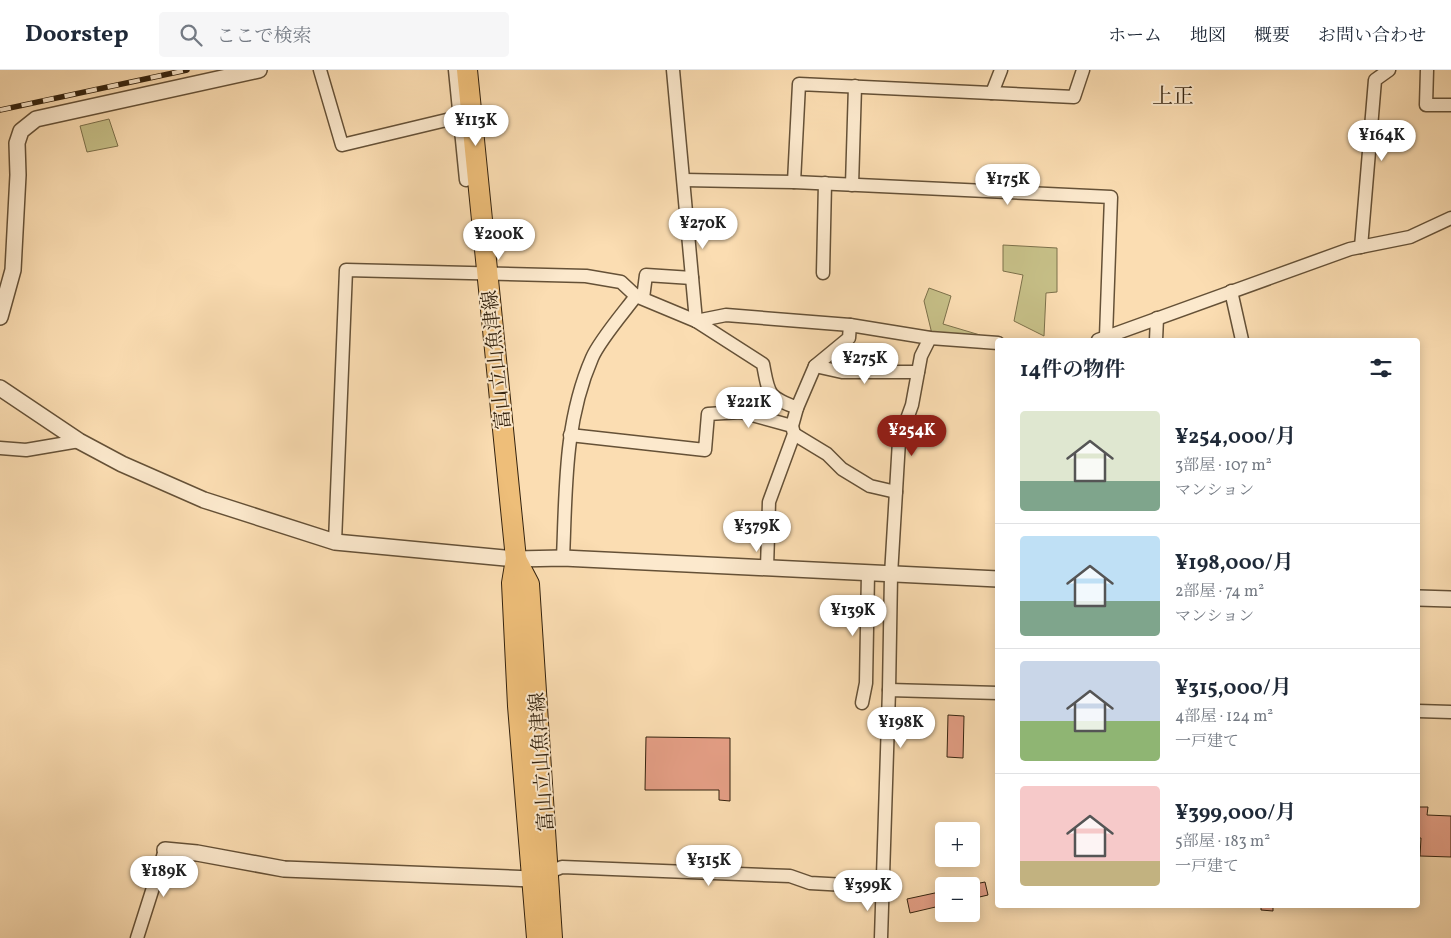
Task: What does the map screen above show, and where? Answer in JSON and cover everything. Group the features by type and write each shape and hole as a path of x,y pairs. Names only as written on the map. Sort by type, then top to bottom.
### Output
{"main road":[{"name":"富山立山魚津線","path":"467,70 516,559 512,583 518,696 540,876 552,938"},
{"name":"富山立山魚津線","path":"537,938 540,876"}],"street":[{"path":"0,317 12,270 18,175 16,143 20,131 36,119 259,70"},
{"path":"320,70 342,145 459,117"},
{"path":"455,70 466,180"},
{"path":"673,70 696,321"},
{"path":"992,93 1001,70"},
{"path":"794,182 799,84 1074,97 1083,70"},
{"path":"1361,247 1376,80 1389,70"},
{"path":"1427,70 1426,105 1451,105"},
{"path":"852,185 854,86"},
{"path":"684,180 794,182 1111,197 1102,338 1350,249 1410,237 1451,218"},
{"path":"823,274 825,184"},
{"path":"335,542 346,270 586,276 621,282 640,297 696,321 763,364 769,392 777,400 797,408"},
{"path":"563,558 570,436 578,397 593,356 640,297 646,275 692,278"},
{"path":"1231,291 1242,338"},
{"path":"696,321 726,315 850,325 930,338 995,343"},
{"path":"1156,338 1157,318"},
{"path":"767,568 769,502 793,430 797,408 816,366 848,338 850,325"},
{"path":"881,938 891,575 899,441 912,405 921,356 930,338"},
{"path":"816,366 842,372 918,372"},
{"path":"0,388 79,441 122,464 204,500 335,542 516,559 563,558 891,575 995,578"},
{"path":"570,436 705,450 708,414 741,412 793,430 827,454 842,469 870,486 896,492"},
{"path":"0,448 26,450 79,441"},
{"path":"862,703 866,683 868,573"},
{"path":"1420,598 1451,599"},
{"path":"889,690 995,693"},
{"path":"1420,711 1451,712"},
{"path":"137,938 165,850 197,853 284,869 540,876 562,867 790,876 810,883 882,887"}],"shaded area":[{"path":"109,119 118,146 87,152 80,126"},
{"path":"1003,245 1057,248 1057,292 1046,293 1044,336 1014,321 1023,275 1003,271"},
{"path":"929,288 951,296 943,324 980,335 932,334 924,301"}],"building":[{"path":"948,715 964,716 963,758 947,757"},
{"path":"646,737 730,738 730,801 719,800 719,790 645,790"},
{"path":"1420,807 1428,807 1427,815 1451,816 1451,857 1420,856"},
{"path":"985,882 988,895 980,897 980,883"},
{"path":"935,893 935,907 910,913 907,899"},
{"path":"1261,908 1273,908 1273,911 1261,910"}],"railway":[{"path":"0,110 187,70"}],"district":[{"name":"上正","path":"1173,96"}]}
